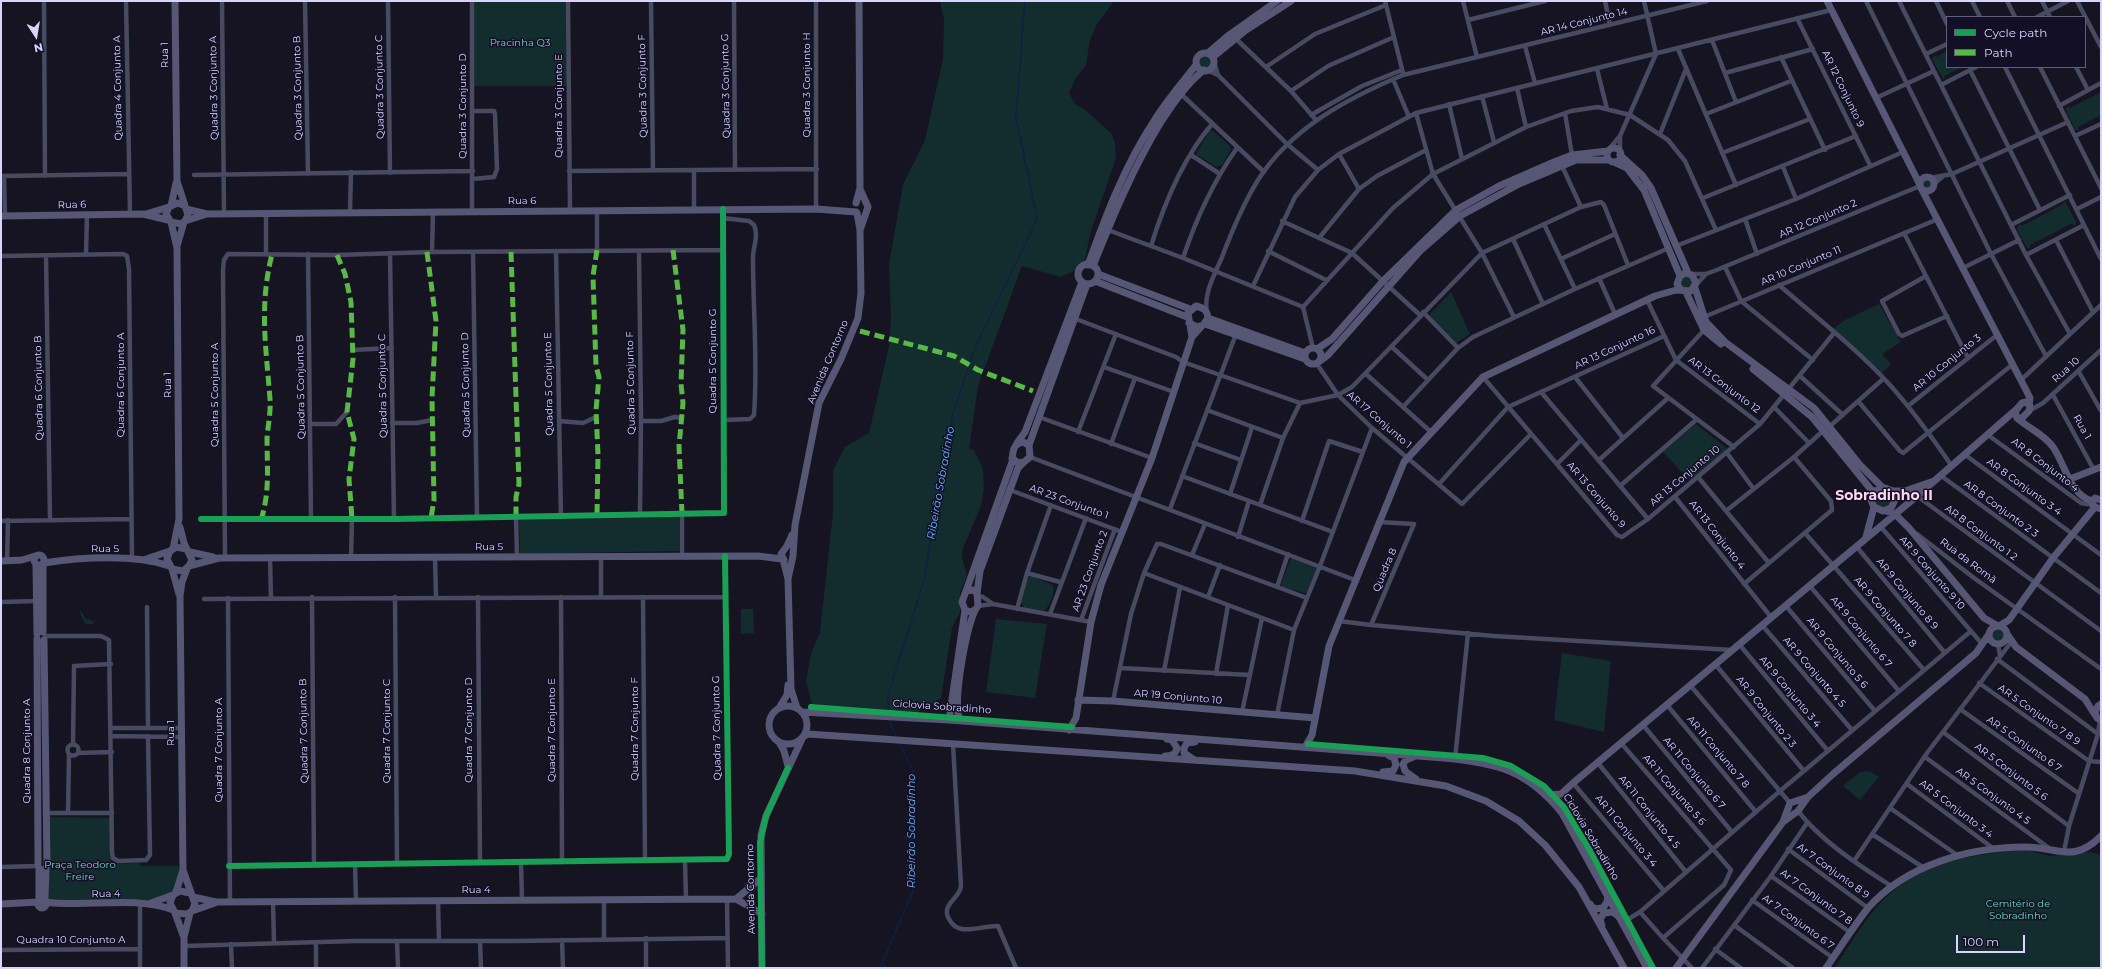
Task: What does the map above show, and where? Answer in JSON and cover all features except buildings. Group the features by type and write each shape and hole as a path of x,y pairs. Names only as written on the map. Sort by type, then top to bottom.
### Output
{"street":[{"path":"44,1 45,176"},
{"name":"Quadra 4 Conjunto A","path":"126,1 128,174 130,214"},
{"name":"Rua 1","path":"175,1 177,181"},
{"name":"Quadra 3 Conjunto A","path":"222,1 224,213"},
{"name":"Quadra 3 Conjunto B","path":"305,1 308,174"},
{"name":"Quadra 3 Conjunto C","path":"388,1 390,173"},
{"name":"Quadra 3 Conjunto D","path":"472,1 472,212"},
{"name":"Quadra 3 Conjunto E","path":"568,1 570,211"},
{"name":"Quadra 3 Conjunto F","path":"651,1 653,170"},
{"name":"Quadra 3 Conjunto G","path":"734,1 735,170"},
{"name":"Quadra 3 Conjunto H","path":"816,1 816,209"},
{"path":"856,208 860,188 859,1"},
{"path":"1091,266 1142,152 1181,94 1205,70 1212,57 1229,35 1277,1"},
{"path":"1091,266 1114,196 1130,164 1153,121 1196,65 1199,56 1212,57 1264,17 1290,1"},
{"path":"1463,1 1477,57"},
{"path":"1468,20 1545,1"},
{"path":"1605,1 1610,25"},
{"path":"1644,1 1656,54 1620,136 1607,155 1611,161 1627,168 1641,184 1672,247 1689,274 1695,278 1695,287 1706,322 1725,342 1787,392 1827,428 1882,487 1893,492 1905,491 1931,482"},
{"name":"AR 14 Conjunto 14","path":"1403,73 1525,46 1647,16 1686,3 1699,3 1707,1"},
{"path":"1827,1 1915,174 1920,187 2026,390 2023,410 2030,428 2053,447 2070,479 2083,497 2097,507"},
{"path":"1866,1 1991,254 2046,356"},
{"path":"1899,1 2018,240 2070,334"},
{"path":"1936,1 1946,22"},
{"path":"1972,1 1980,16"},
{"path":"2007,1 2014,16"},
{"path":"2042,1 2050,16"},
{"path":"2039,16 2068,1"},
{"path":"2077,1 2085,16"},
{"path":"1266,67 1315,34 1386,3 1403,73"},
{"path":"1253,286 1282,221 1295,197 1318,170 1339,154 1416,113 1831,10"},
{"name":"AR 12 Conjunto 9","path":"1797,18 1870,165"},
{"path":"2086,18 2101,47"},
{"path":"1291,91 1308,77 1328,66 1394,37"},
{"path":"1235,38 1291,91 1316,120"},
{"path":"1712,40 1736,102"},
{"path":"1926,54 1946,44"},
{"path":"1525,46 1535,83"},
{"path":"1678,49 1736,185"},
{"path":"1725,73 1813,49"},
{"path":"1212,57 1218,75"},
{"path":"1781,57 1791,81 1825,150"},
{"path":"1196,65 1199,69 1218,75 1287,144 1318,170"},
{"path":"1660,134 1686,68"},
{"path":"1941,85 1974,68"},
{"path":"2006,68 2101,259"},
{"path":"2041,68 2101,188"},
{"path":"2077,68 2088,90"},
{"path":"1597,69 1607,109"},
{"path":"1970,70 2040,210"},
{"path":"1876,98 1934,71"},
{"path":"1069,730 1076,718 1091,622 1118,530 1136,496 1152,458 1192,337 1205,320 1207,297 1231,233 1258,180 1287,144 1316,120 1361,92 1393,79 1403,73"},
{"path":"1311,115 1362,86 1403,73"},
{"path":"1393,79 1409,117"},
{"path":"1706,114 1791,81"},
{"path":"2060,106 2101,83"},
{"path":"1517,88 1526,127"},
{"path":"1181,94 1264,172"},
{"path":"1482,96 1494,142"},
{"path":"1449,104 1462,158"},
{"path":"1303,307 1393,208 1433,174 1526,127 1565,113 1598,107 1630,115 1668,140 1685,161 1703,198 1716,230"},
{"path":"472,111 494,111 497,169 494,177 473,179"},
{"path":"1416,113 1433,174 1482,253 1514,317"},
{"path":"1565,113 1572,155"},
{"path":"1722,153 1810,119"},
{"path":"1920,187 1922,179 1930,180 1952,174 2068,122"},
{"path":"1151,246 1158,225 1178,178 1191,155 1212,124"},
{"path":"2075,136 2101,124"},
{"path":"1458,213 1519,184 1576,160 1611,161 1620,158 1620,136"},
{"path":"1703,198 1825,150 1856,136"},
{"path":"1183,258 1194,226 1220,174 1237,148"},
{"path":"1305,356 1315,348 1332,339 1386,283 1458,213 1499,186 1572,155 1616,148 1620,154 1642,175 1651,188 1672,247 1679,278 1677,284 1684,291 1704,330 1787,392"},
{"path":"1320,238 1358,189 1377,176 1426,150"},
{"path":"1403,407 1458,348 1473,337 1628,265 1796,199 1870,165 1903,152"},
{"path":"1339,154 1358,189"},
{"path":"1191,155 1220,174"},
{"path":"1562,166 1581,206"},
{"path":"1783,166 1796,199"},
{"path":"569,171 817,169"},
{"path":"694,170 694,210"},
{"path":"194,175 473,171"},
{"path":"350,212 351,172"},
{"path":"3,216 3,176 128,174"},
{"path":"1915,174 1919,177 1930,180 1944,176"},
{"path":"1929,203 1929,191 1933,188 1930,180"},
{"path":"176,248 170,221 166,214 170,207 177,181"},
{"path":"176,248 184,221 188,215 177,181"},
{"path":"1920,187 1929,191"},
{"name":"AR 12 Conjunto 2","path":"1706,274 1920,187"},
{"path":"856,208 866,213 868,207 864,202 860,188"},
{"path":"2011,225 2070,195"},
{"path":"2077,210 2101,197"},
{"path":"856,208 864,202"},
{"path":"1076,319 1176,357 1183,362 1300,403 1338,396 1352,387 1482,253 1581,206 1601,202 1628,265"},
{"path":"170,207 177,204 185,207"},
{"name":"Rua 6","path":"143,214 170,207"},
{"name":"Rua 6","path":"185,207 207,214"},
{"name":"Rua 6","path":"184,221 207,214 224,213 856,208"},
{"name":"Avenida Contorno","path":"800,710 792,696 790,674 788,579 793,555 795,525 820,403 841,359 858,318 861,293 860,230 856,208"},
{"name":"Quadra 5 Conjunto G","path":"682,514 724,513 723,209"},
{"path":"597,210 597,250"},
{"path":"432,252 434,212"},
{"path":"266,213 266,254 337,256 432,252 722,250"},
{"name":"Avenida Contorno","path":"860,230 866,213"},
{"name":"Rua 6","path":"3,216 143,214 170,221"},
{"path":"1,256 86,254 87,215"},
{"path":"723,218 749,221 754,225 756,237 753,257 756,351 754,415 750,419 724,420"},
{"path":"1745,219 1757,254"},
{"name":"AR 10 Conjunto 11","path":"1704,317 1938,219"},
{"path":"170,221 177,224 184,221"},
{"path":"1282,221 1352,253 1422,314 1458,348"},
{"path":"1544,224 1575,289"},
{"path":"2026,255 2084,225"},
{"path":"1108,230 1183,258 1303,307"},
{"path":"1561,259 1615,234"},
{"path":"1904,234 1968,358"},
{"path":"1513,239 1543,304"},
{"path":"1963,268 2018,240"},
{"path":"2056,240 2093,312"},
{"name":"Rua 1","path":"176,248 179,523"},
{"name":"Quadra 5 Conjunto E","path":"556,251 561,517"},
{"name":"Quadra 5 Conjunto F","path":"639,251 641,421 640,515"},
{"path":"1268,251 1326,280"},
{"name":"Quadra 5 Conjunto D","path":"473,252 477,518"},
{"name":"Quadra 5 Conjunto C","path":"390,253 394,519"},
{"name":"Quadra 6 Conjunto A","path":"86,254 123,254 127,256 129,269 130,520 132,559"},
{"name":"Quadra 5 Conjunto A","path":"222,558 224,520 224,260 228,254 266,254"},
{"name":"Quadra 5 Conjunto B","path":"308,254 311,519"},
{"name":"Quadra 6 Conjunto B","path":"46,256 50,520"},
{"path":"1084,283 1078,277 1078,271 1082,266 1091,266 1098,274 1193,308 1202,308 1205,320"},
{"path":"1725,267 1741,301 1813,360"},
{"path":"1095,281 1098,274"},
{"path":"1305,747 1312,735 1329,646 1378,522 1404,462 1483,377 1654,296 1679,278 1689,274 1706,274"},
{"path":"1654,296 1672,291 1684,291 1695,287 1706,274"},
{"path":"1926,276 1882,301 1899,334 1902,336 1947,316"},
{"path":"1598,278 1615,314"},
{"path":"1084,283 1095,281 1188,320 1193,326 1205,320 1305,356 1309,364 1319,362 1328,355 1386,283"},
{"path":"1030,457 1029,445 1038,417 1076,319 1084,283"},
{"path":"949,720 965,610 962,602 1012,458 1012,452 1026,432 1084,283"},
{"path":"1779,286 1834,333 1883,378 1929,432 1951,465"},
{"path":"1192,337 1188,320 1193,308 1207,297"},
{"path":"1646,300 1676,360"},
{"path":"2021,380 2101,305"},
{"path":"1303,307 1315,348 1321,354 1319,362"},
{"path":"1205,320 1236,334 1305,356"},
{"path":"1704,330 1653,386 1734,448"},
{"name":"AR 13 Conjunto 10","path":"1622,537 1648,519 1734,448 1760,424 1775,408 1834,333"},
{"path":"1078,432 1116,334"},
{"path":"1170,509 1219,375 1236,334"},
{"name":"AR 10 Conjunto 3","path":"1908,406 1996,335"},
{"name":"AR 13 Conjunto 16","path":"1508,407 1664,336"},
{"path":"1392,347 1428,380"},
{"path":"352,350 392,348"},
{"name":"Rua 10","path":"2023,410 2043,403 2079,372 2101,350"},
{"name":"AR 13 Conjunto 12","path":"1676,360 1760,424"},
{"name":"AR 17 Conjunto 1","path":"1319,362 1338,396 1372,428 1462,504 1531,434"},
{"path":"1858,401 1900,451 1903,452 2013,364"},
{"path":"1104,367 1174,392"},
{"path":"2079,372 2101,412"},
{"path":"1366,374 1431,432"},
{"path":"1800,376 1843,415"},
{"name":"AR 13 Conjunto 9","path":"1483,377 1617,535 1622,537"},
{"path":"1575,377 1623,438"},
{"path":"1111,444 1134,378"},
{"path":"1726,511 1843,415 1883,378"},
{"path":"1541,392 1648,519"},
{"name":"Rua 1","path":"2053,395 2097,469"},
{"path":"1598,460 1668,398"},
{"path":"1260,505 1283,438 1300,403"},
{"path":"1439,484 1508,407"},
{"path":"1775,408 1809,443"},
{"path":"1207,410 1283,438"},
{"path":"1558,808 1561,794 1573,783 1917,496 1931,482 1988,435 2002,421 2023,410"},
{"path":"310,424 336,424 347,412"},
{"path":"559,421 583,423 596,417"},
{"path":"641,421 660,421 675,417 682,418"},
{"path":"1038,417 1152,458"},
{"path":"392,423 422,423 432,420"},
{"path":"1620,486 1696,420"},
{"path":"1230,494 1252,427"},
{"path":"1277,715 1294,630 1320,566 1372,428"},
{"path":"1827,428 1873,492"},
{"name":"AR 8 Conjunto 4","path":"1988,435 2081,503 2097,507"},
{"path":"1557,464 1581,440"},
{"path":"1302,521 1329,441 1363,452"},
{"path":"1017,443 1024,442 1029,445"},
{"path":"1194,443 1241,460"},
{"path":"1727,453 1754,488"},
{"name":"AR 8 Conjunto 3 4","path":"1964,454 2101,555"},
{"path":"1744,584 1832,510 1833,506 1831,501 1794,456"},
{"path":"960,721 957,714 959,686 970,623 976,608 980,571 1018,468 1030,457"},
{"path":"1030,457 1355,580"},
{"path":"1012,458 1018,462 1024,462"},
{"path":"2070,479 2097,469"},
{"name":"AR 8 Conjunto 2 3","path":"1940,475 2101,593"},
{"path":"1182,476 1333,532"},
{"path":"1698,477 1769,564"},
{"path":"1882,487 1873,492 1871,500 1874,507 1880,511 1895,514 1909,528 1984,618 1999,626 2007,633"},
{"name":"AR 23 Conjunto 1","path":"1010,490 1118,530"},
{"path":"1905,491 1917,496"},
{"path":"1893,492 1895,514"},
{"name":"AR 13 Conjunto 4","path":"1675,496 1771,617"},
{"name":"AR 8 Conjunto 1 2","path":"1917,496 2101,631"},
{"path":"2097,507 2095,498 2101,499"},
{"path":"1238,537 1249,501"},
{"path":"1886,511 1895,503"},
{"path":"1017,609 1027,573 1051,505"},
{"path":"1866,537 1874,507"},
{"path":"1783,822 1798,811 1808,797 1976,653 1983,645 1993,628 2008,621 2034,583 2072,533 2097,507"},
{"path":"201,519 394,519 682,514 682,556"},
{"path":"516,517 517,557"},
{"path":"1050,614 1060,582 1086,518"},
{"path":"351,558 352,519"},
{"path":"1,520 130,520"},
{"path":"4,561 8,520"},
{"name":"Quadra 8","path":"1371,625 1414,524 1378,522"},
{"path":"179,523 167,559 180,596"},
{"path":"179,523 192,560 182,582 180,596"},
{"path":"1192,555 1205,524"},
{"name":"Avenida Contorno","path":"788,579 782,559 783,550 787,546 795,525"},
{"name":"AR 9 Conjunto 9 10","path":"1880,526 1983,645"},
{"name":"Rua da Romã","path":"1909,528 1974,578 2018,607 2101,668"},
{"name":"AR 23 Conjunto 2","path":"1082,620 1118,530"},
{"name":"AR 9 Conjunto 7 8","path":"1805,533 1924,670"},
{"path":"1113,701 1131,614 1144,573 1157,544 1220,565 1307,598"},
{"name":"AR 9 Conjunto 8 9","path":"1856,546 1945,653"},
{"path":"146,559 180,547 188,551 222,558"},
{"path":"783,550 788,549 793,555"},
{"name":"Rua 5","path":"758,556 783,550"},
{"path":"1277,586 1288,554"},
{"name":"Rua 5","path":"222,558 758,556 789,561 793,555"},
{"path":"601,556 601,597"},
{"name":"Quadra 7 Conjunto G","path":"685,860 725,860 729,858 725,556"},
{"path":"435,557 436,597"},
{"path":"146,559 179,571 188,567 222,558"},
{"path":"270,558 271,598"},
{"name":"Rua 5","path":"4,561 146,559"},
{"path":"39,561 41,636 104,636 110,643 113,858 118,861 146,860 150,855 148,736"},
{"name":"Quadra 8 Conjunto A","path":"39,561 37,601 41,636 45,764 45,813 42,866"},
{"path":"1208,597 1220,565"},
{"path":"1027,573 1060,582"},
{"path":"1144,573 1294,630"},
{"name":"AR 9 Conjunto 6 7","path":"1809,585 1899,691"},
{"path":"1164,671 1180,587"},
{"path":"966,591 973,590 993,604 1091,622"},
{"name":"Rua 1","path":"180,596 180,737 183,870"},
{"path":"204,599 312,597 726,597"},
{"name":"Quadra 7 Conjunto B","path":"312,597 314,865"},
{"name":"Quadra 7 Conjunto C","path":"396,597 398,864"},
{"name":"Quadra 7 Conjunto D","path":"478,597 480,863"},
{"name":"Quadra 7 Conjunto E","path":"561,597 562,862"},
{"name":"Quadra 7 Conjunto F","path":"643,597 645,861"},
{"name":"Quadra 7 Conjunto A","path":"228,598 230,902"},
{"path":"1,602 37,601"},
{"path":"965,610 971,612 976,608 993,604"},
{"path":"1216,674 1228,605"},
{"name":"AR 9 Conjunto 5 6","path":"1785,606 1875,711"},
{"path":"147,607 148,728"},
{"path":"1242,712 1262,618"},
{"path":"1984,618 1990,640 2004,645 2085,699 2101,703"},
{"path":"1339,621 1468,633 1732,650"},
{"path":"1854,861 1925,757 1998,657 2006,639 2008,621"},
{"name":"AR 9 Conjunto 4 5","path":"1762,625 1852,730"},
{"path":"1621,920 1640,912 1852,730 1972,631"},
{"path":"1455,759 1468,633"},
{"path":"1998,657 2004,645 2007,633"},
{"name":"Quadra 8 Conjunto A","path":"41,636 37,774 42,866"},
{"name":"AR 9 Conjunto 3 4","path":"1739,644 1828,751"},
{"path":"1976,653 2004,645"},
{"path":"1998,657 2098,734"},
{"path":"73,745 74,666 111,664"},
{"name":"AR 9 Conjunto 2 3","path":"1715,664 1804,771"},
{"path":"1121,668 1250,675"},
{"name":"Avenida Contorno","path":"779,709 787,695 790,674"},
{"name":"AR 5 Conjunto 7 8 9","path":"1979,683 2089,761"},
{"path":"1690,685 1807,823 1854,861 1891,886"},
{"path":"2085,699 2099,718"},
{"name":"AR 19 Conjunto 10","path":"1078,700 1113,701 1315,718"},
{"path":"2064,852 2078,793 2098,734 2099,718 2096,708 2101,703"},
{"name":"AR 11 Conjunto 7 8","path":"1666,705 1756,812"},
{"path":"788,768 784,751 778,741 773,737 769,725 770,718 779,709 785,706 800,710 1305,747 1455,759 1497,765 1512,772 1545,795 1558,808 1608,895 1647,968"},
{"name":"AR 5 Conjunto 6 7","path":"1960,709 2078,793"},
{"path":"800,710 807,721 803,737"},
{"path":"1076,718 1079,726 1085,732"},
{"name":"AR 11 Conjunto 6 7","path":"1643,725 1732,832"},
{"path":"111,728 181,728"},
{"path":"122,736 123,728"},
{"path":"163,728 163,736"},
{"name":"AR 5 Conjunto 5 6","path":"1943,732 2069,826"},
{"path":"778,741 790,744 808,734 1355,771 1393,771 1396,765 1394,758 1385,754"},
{"path":"1312,735 1314,742 1321,749"},
{"path":"112,736 180,737"},
{"name":"Avenida Contorno","path":"762,968 760,843 762,828 803,737"},
{"path":"1135,757 1171,756 1176,752 1176,744 1172,740 1161,737"},
{"path":"1195,760 1188,757 1184,753 1184,748 1187,743 1227,742"},
{"name":"AR 11 Conjunto 5 6","path":"1621,743 1731,870 1724,885 1663,938"},
{"path":"952,744 961,886 959,893 949,905 948,918 951,923 962,930 998,926 1016,968"},
{"path":"73,745 78,749 78,753"},
{"path":"68,813 68,747 73,745"},
{"path":"68,754 74,756 78,753 112,752"},
{"path":"1418,756 1406,760 1403,764 1405,771 1418,780"},
{"name":"AR 5 Conjunto 4 5","path":"1925,757 2051,849"},
{"path":"2089,761 2101,762"},
{"path":"37,765 40,762 45,764"},
{"name":"AR 11 Conjunto 4 5","path":"1598,763 1686,872"},
{"path":"1355,771 1418,780 1446,786 1486,801 1519,821 1545,845 1579,887 1624,968"},
{"path":"37,774 40,776 45,774"},
{"name":"AR 11 Conjunto 3 4","path":"1573,783 1664,891"},
{"name":"AR 5 Conjunto 3 4","path":"1907,784 1994,849"},
{"path":"1545,795 1561,794"},
{"path":"1676,968 1783,822 1790,804 1808,797"},
{"path":"1790,804 1798,811"},
{"path":"1890,808 1957,855"},
{"path":"45,813 112,813"},
{"path":"1702,968 1771,876 1807,823"},
{"path":"1872,834 1924,868"},
{"path":"1826,968 1868,908 1891,886 1924,868 1957,855 1994,849 2025,847 2051,849 2064,852 2085,850 2101,836"},
{"name":"Ar 7 Conjunto 8 9","path":"1788,849 1868,908"},
{"path":"229,866 685,860 686,899"},
{"path":"521,863 522,900"},
{"path":"355,864 356,901"},
{"path":"1,867 42,866 42,903"},
{"path":"183,870 175,894 170,903 184,937"},
{"path":"183,870 195,904 191,912 184,937 184,968"},
{"name":"Ar 7 Conjunto 7 8","path":"1771,876 1851,933"},
{"path":"760,879 736,898 762,914"},
{"path":"151,903 183,891 216,902"},
{"path":"1588,903 1594,909 1603,908 1607,902 1608,895"},
{"name":"Rua 4","path":"216,902 736,898"},
{"path":"727,899 728,968"},
{"path":"604,900 604,938"},
{"name":"Ar 7 Conjunto 6 7","path":"1752,900 1833,958"},
{"path":"438,901 439,941"},
{"path":"151,903 183,915 216,902"},
{"path":"272,902 274,943"},
{"path":"140,903 140,968"},
{"name":"Rua 4","path":"1,904 151,903"},
{"path":"1602,927 1600,919 1604,913 1613,912 1621,920"},
{"path":"1640,912 1692,968"},
{"path":"1734,925 1793,968"},
{"path":"646,938 646,968"},
{"path":"184,946 316,942 727,938"},
{"path":"562,940 563,968"},
{"path":"397,941 398,968"},
{"path":"480,941 481,968"},
{"path":"316,942 316,968"},
{"path":"232,944 232,968"},
{"name":"Quadra 10 Conjunto A","path":"1,950 140,949"},
{"path":"1715,949 1741,968"}],"green space":[{"name":"Pracinha Q3","path":"473,1 566,1 567,86 474,86"},
{"path":"940,1 1114,1 1097,24 1090,40 1086,65 1075,79 1069,93 1075,104 1083,108 1111,133 1115,143 1116,158 1090,234 1085,260 1074,271 1061,277 1022,266 978,386 969,449 974,450 983,469 984,488 981,506 963,548 962,557 967,576 960,593 960,612 952,628 941,698 916,713 812,704 806,681 811,654 820,632 833,512 833,470 845,447 869,433 889,346 891,319 889,264 903,185 925,140 943,59 944,19"},
{"path":"1946,52 1946,68 1960,68 1944,76 1945,79 1943,79 1932,59 1934,55 1937,57"},
{"path":"1205,54 1212,59 1213,62 1208,69 1205,70 1198,65 1197,62 1202,55"},
{"path":"2101,92 2101,115 2078,127 2079,130 2075,130 2066,108 2069,106 2070,108"},
{"path":"1212,130 1230,146 1231,150 1222,165 1216,167 1196,154 1209,131"},
{"path":"1925,180 1929,180 1931,181 1931,189 1925,190 1922,187 1922,183"},
{"path":"2065,201 2076,222 2075,226 2071,224 2030,245 2031,248 2027,248 2017,230 2018,226 2021,224 2022,226 2063,204"},
{"path":"1684,276 1692,277 1693,288 1681,288 1681,279"},
{"path":"1451,292 1470,334 1456,343 1429,315"},
{"path":"1879,304 1901,342 1882,354 1891,364 1882,373 1833,329 1845,320"},
{"path":"1696,424 1728,449 1690,481 1663,452"},
{"path":"1886,488 1894,497 1887,509 1875,506 1873,495"},
{"path":"679,517 679,551 520,554 519,520"},
{"path":"1291,558 1316,567 1307,592 1305,593 1282,587 1281,584"},
{"path":"1031,576 1053,585 1052,599 1044,611 1024,608 1021,603 1027,579"},
{"path":"741,609 753,609 754,633 741,634"},
{"path":"80,610 87,620 89,619 94,622 92,624 86,624 81,616"},
{"path":"996,619 1047,624 1035,698 986,692"},
{"path":"1998,628 2003,630 2005,635 2003,640 1998,642 1993,640 1991,635 1993,630"},
{"path":"1562,653 1611,661 1604,732 1554,720"},
{"path":"1869,771 1879,777 1860,800 1843,786 1860,772"},
{"name":"Praça Teodoro Freire","path":"48,817 110,818 111,864 139,863 140,866 179,866 179,878 172,894 153,902 49,900"},
{"name":"Cemitério de Sobradinho","path":"2026,850 2050,856 2090,852 2101,855 2101,968 1835,968 1877,907 1894,890 1909,880 1940,865 1957,860 1991,853"}],"waterway":[{"name":"Ribeirão Sobradinho","path":"889,715 888,695 924,580 953,414 974,350 1037,219 1016,117 1025,1"},
{"name":"Ribeirão Sobradinho","path":"889,719 896,737"},
{"name":"Ribeirão Sobradinho","path":"880,968 913,891 913,771 899,743"},
{"name":"Ribeirão Sobradinho","path":"883,963 886,968"}],"marked path":[{"path":"597,250 593,276 596,366 599,377 596,410 598,455 597,516"},
{"path":"673,250 683,330 681,384 683,403 679,446 682,514"},
{"path":"427,252 436,321 432,398 434,500 431,518"},
{"path":"511,252 519,484 516,497 516,517"},
{"path":"261,520 267,489 267,438 270,414 265,344 265,309 268,273 272,254"},
{"path":"337,255 345,274 351,302 353,359 347,412 354,439 349,479 352,519"},
{"path":"860,331 954,356 978,370 1033,391"}],"cycle path":[{"path":"201,519 394,519 724,513 723,209"},
{"path":"229,866 727,859 729,854 725,556"},
{"name":"Ciclovia Sobradinho","path":"811,707 1072,727"},
{"name":"Ciclovia Sobradinho","path":"1308,744 1483,758 1511,766 1544,786 1564,807 1589,849 1653,968"},
{"path":"762,968 760,843 766,816 788,768"}],"district":[{"name":"Sobradinho II","path":"1884,496"}]}
